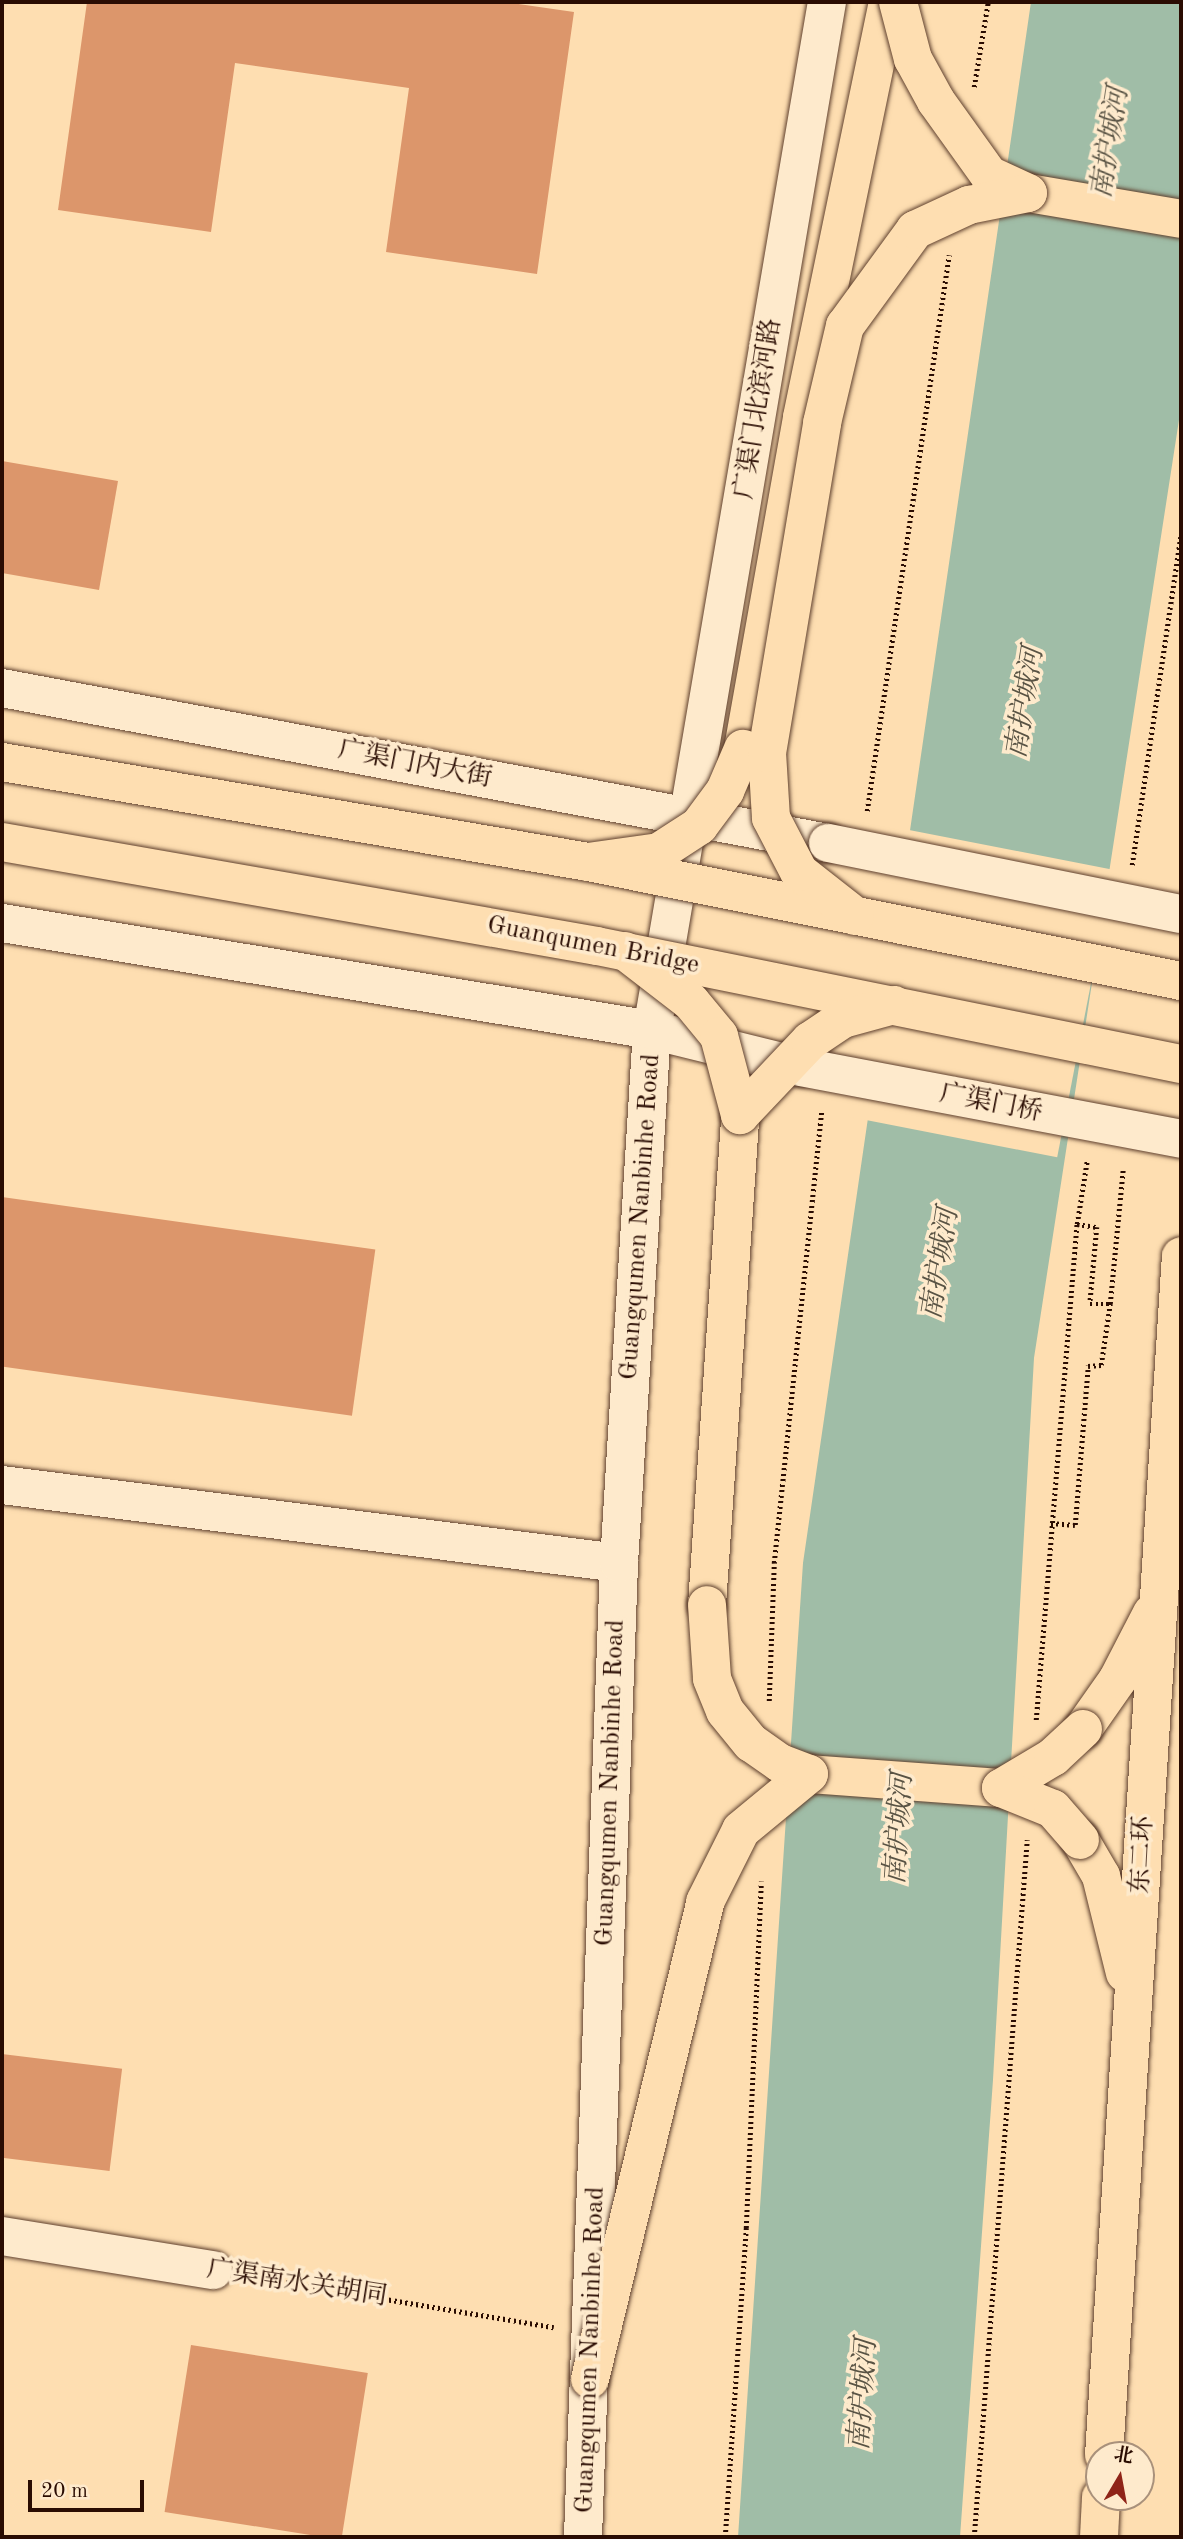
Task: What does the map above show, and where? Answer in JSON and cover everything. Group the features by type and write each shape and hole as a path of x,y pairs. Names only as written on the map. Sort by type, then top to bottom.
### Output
{"main road":[{"path":"588,862 659,852 699,826 725,791 743,748 803,417 888,2"},
{"path":"898,2 913,59 936,101 989,175 1028,193 1181,219"},
{"path":"855,916 799,872 771,818 767,753 822,423 839,350 845,326 915,230 969,205 1028,193"},
{"path":"2,762 588,862 1181,981"},
{"name":"Guanqumen Bridge","path":"2,842 625,951 1181,1064"},
{"path":"625,951 691,1002 719,1036 740,1115 707,1641 712,1678 725,1711 751,1743 780,1763 809,1774 1001,1788 1053,1809 1080,1840 1101,1876 1135,2010"},
{"path":"740,1115 810,1041 843,1019 894,1005"},
{"name":"东二环","path":"1105,2441 1135,2010 1157,1601 1181,1256"},
{"path":"1001,1788 1053,1757 1083,1729 1118,1679 1157,1601"},
{"path":"590,2379 705,1902 741,1830 809,1774"},
{"path":"1098,2537 1100,2511"}],"street":[{"name":"广渠门北滨河路","path":"653,1030 827,2"},
{"name":"广渠门内大街","path":"2,688 691,816 1181,914"},
{"path":"2,923 653,1030"},
{"name":"广渠门桥","path":"653,1030 801,1067 1181,1139"},
{"name":"Guangqumen Nanbinhe Road","path":"583,2537 619,1563 653,1030"},
{"path":"2,1485 619,1563"},
{"name":"广渠南水关胡同","path":"2,2236 213,2270"}],"path":[{"path":"972,102 988,2"},
{"path":"866,817 950,253"},
{"path":"768,1712 775,1563 823,1102"},
{"path":"1051,1523 1076,1525 1088,1366 1101,1366 1110,1304 1124,1157"},
{"path":"1035,1731 1077,1224 1097,1227 1090,1304 1110,1304"},
{"path":"974,2537 1028,1829"},
{"path":"725,2537 746,2228 761,1874"},
{"name":"广渠南水关胡同","path":"213,2270 592,2333"}],"water":[{"name":"南护城河","path":"1031,2 1181,2 1181,407 1034,1358 993,2080 960,2537 738,2537 803,1563"}],"pier":[{"path":"904,829 1113,870 1057,1157 848,1117"}],"building":[{"path":"87,2 504,2 574,12 537,274 386,252 409,88 235,63 211,232 58,210"},
{"path":"2,461 118,481 99,590 2,573"},
{"path":"2,1197 375,1249 352,1416 2,1367"},
{"path":"2,2054 122,2069 110,2171 2,2158"},
{"path":"191,2345 368,2373 342,2537 323,2537 165,2512"}]}
